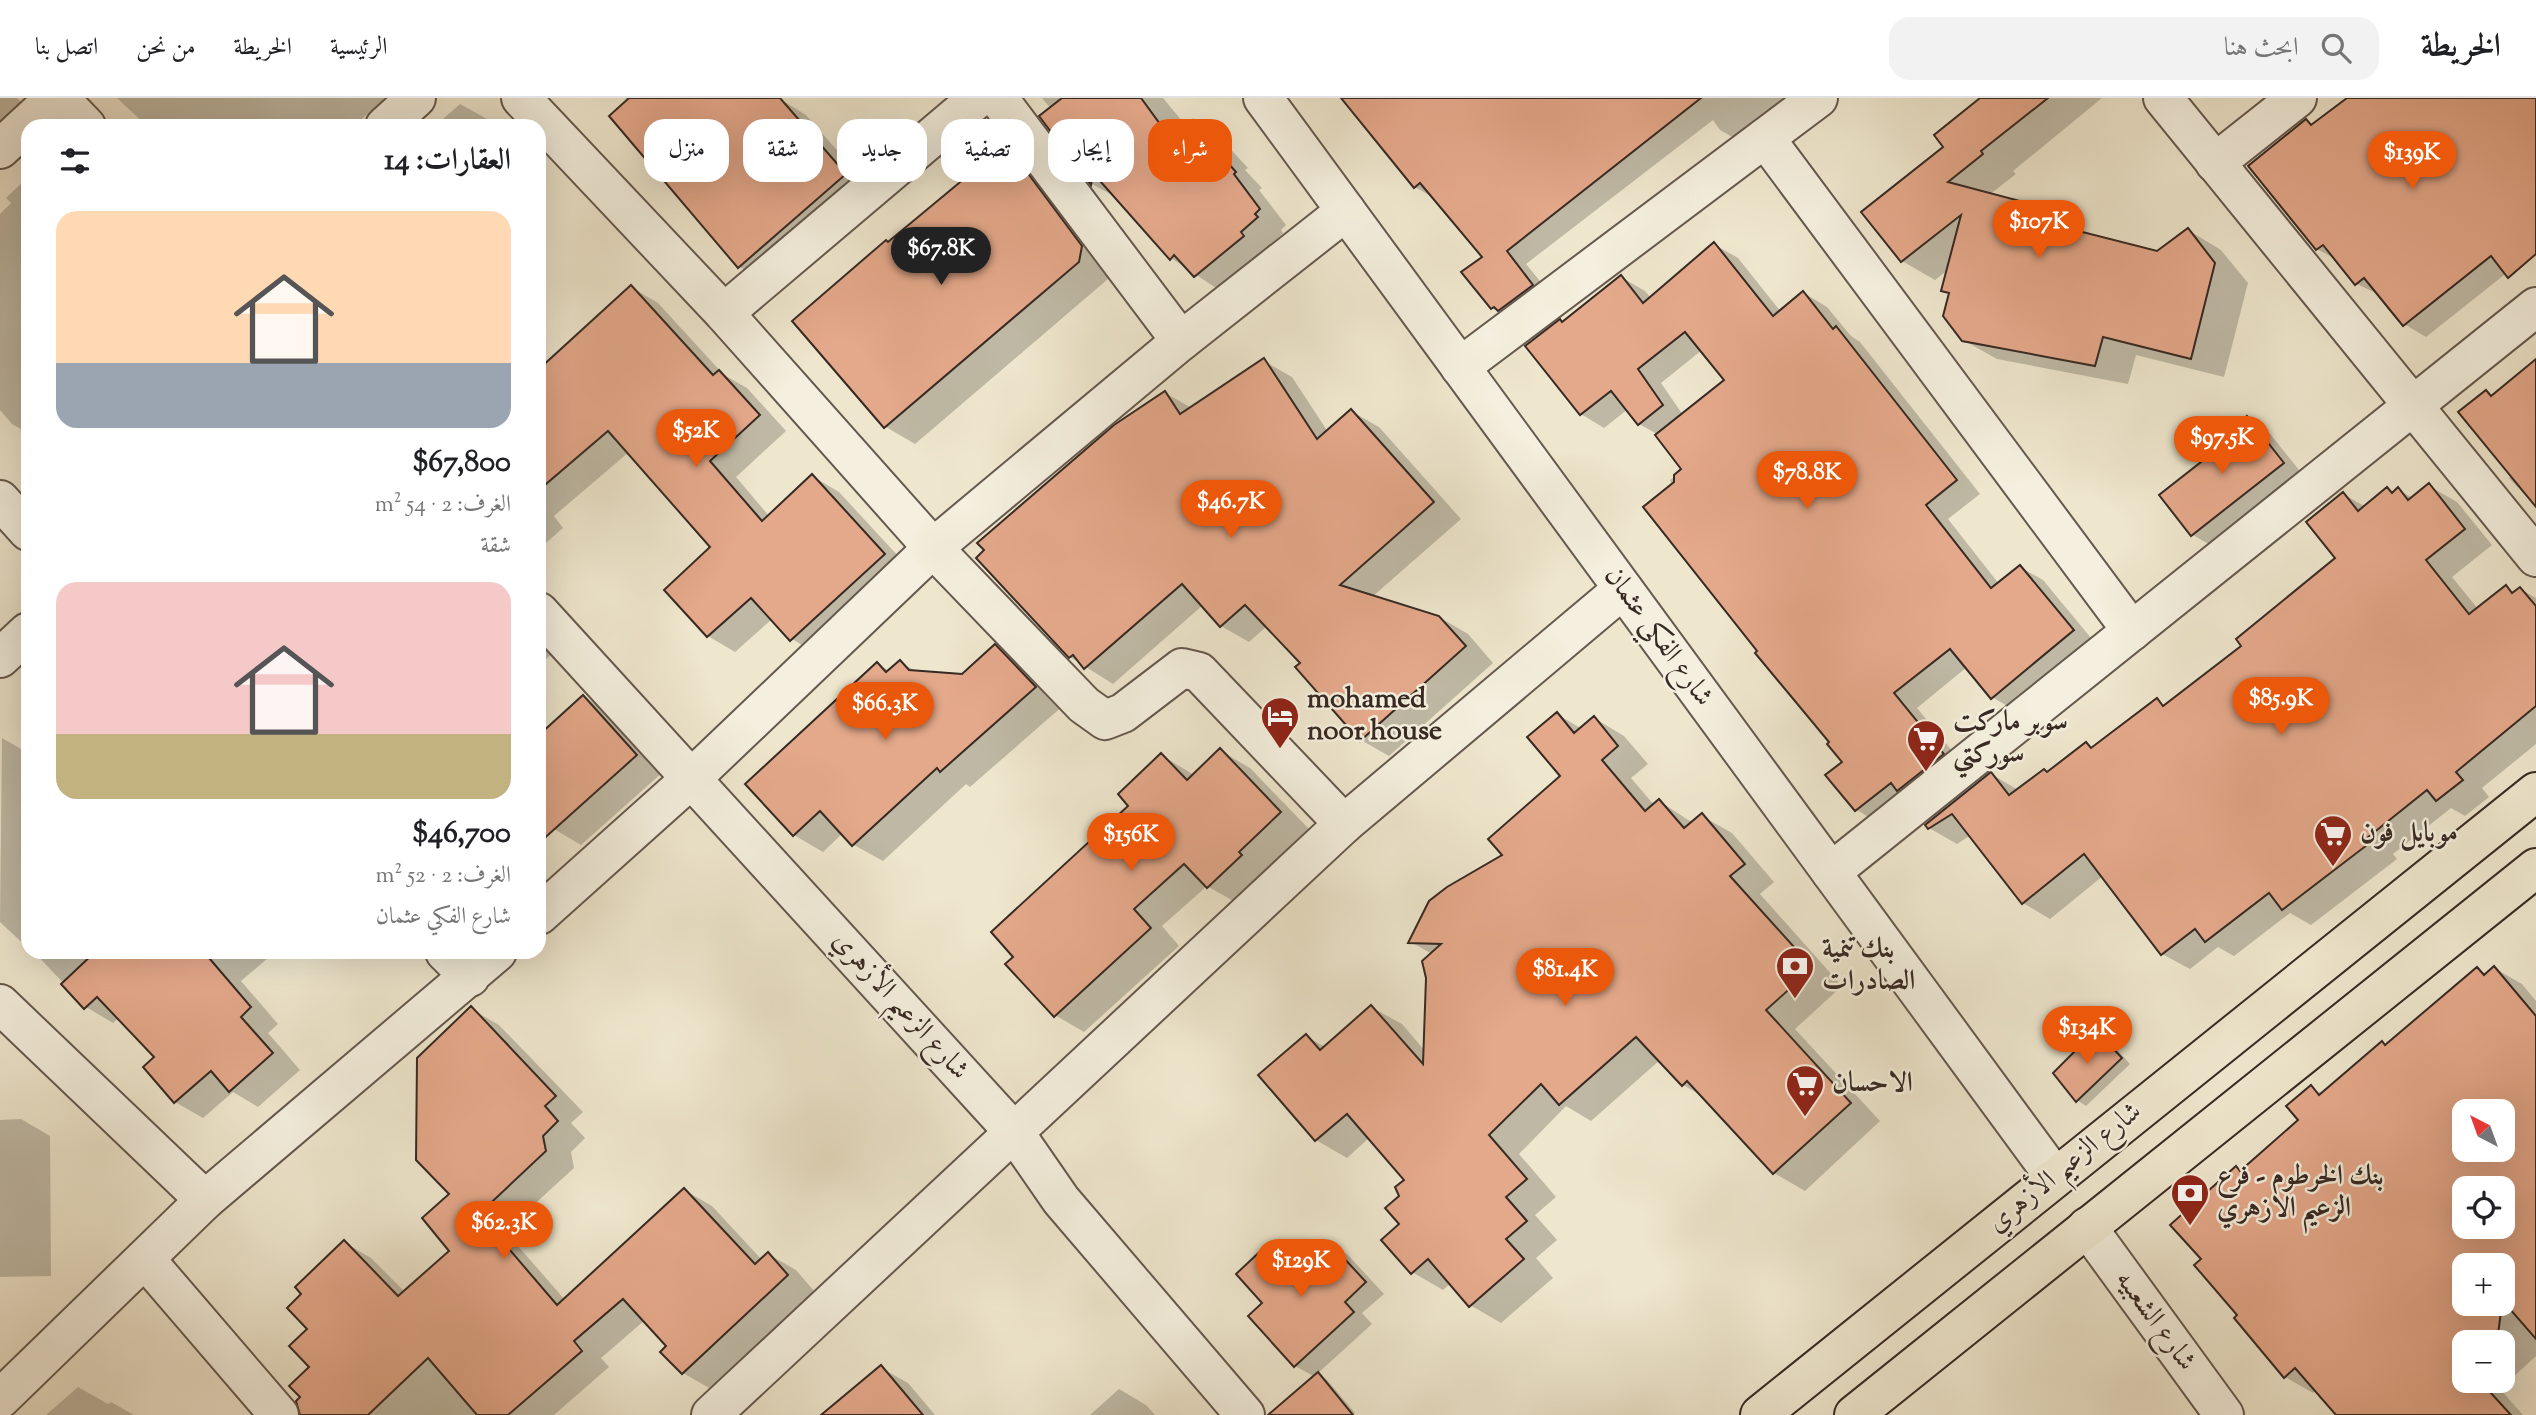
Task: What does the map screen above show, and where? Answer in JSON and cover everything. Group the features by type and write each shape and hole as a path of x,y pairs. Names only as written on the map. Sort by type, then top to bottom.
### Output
{"main road":[{"name":"شارع الزعيم الأزهري","path":"1760,1415 2054,1176 2536,792"},
{"path":"1854,1415 2536,869"}],"street":[{"path":"34,119 57,98 79,119"},
{"path":"393,119 416,98"},
{"path":"522,98 542,119"},
{"path":"724,313 978,98"},
{"path":"998,98 1181,341"},
{"path":"1460,367 1818,98"},
{"path":"2162,98 2536,557"},
{"path":"2216,163 2297,98"},
{"name":"شارع الفكي عثمان","path":"1265,99 2054,1176"},
{"path":"546,124 724,313 933,548 1084,705 1105,720 1123,713 1182,668 1199,673 1343,824"},
{"path":"0,149 21,130"},
{"path":"1765,138 2132,631"},
{"path":"546,909 692,777 933,548 1181,341 1346,211"},
{"path":"1831,872 2536,307"},
{"path":"0,500 21,523"},
{"path":"711,1415 1343,824 1623,589"},
{"name":"شارع الزعيم الأزهري","path":"546,620 1014,1132 1060,1200 1245,1415"},
{"path":"0,659 21,639"},
{"path":"0,1399 205,1200 471,960"},
{"path":"0,1004 205,1200"},
{"name":"شارع الشعبيه","path":"2087,1227 2224,1415"},
{"path":"145,1259 279,1415"}],"building":[{"path":"629,98 780,98 798,119 743,119 743,182 823,182 823,148 837,164 837,182 738,268 665,182 729,182 729,119 644,119 644,157 609,116"},
{"path":"1062,98 1141,98 1156,119 1148,119 1148,182 1232,182 1232,168 1260,209 1255,214 1258,217 1241,232 1244,236 1194,277 1174,255 1170,260 1101,182 1134,182 1134,119 1048,119 1048,128 1039,116"},
{"path":"1341,98 1701,98 1507,251 1533,285 1498,311 1494,307 1491,309 1461,272 1482,257 1420,183 1414,188"},
{"path":"1980,98 2048,98 1981,151 1983,154 1948,182 2046,208 2043,222 2157,251 2188,228 2215,263 2191,359 2103,337 2095,366 1962,341 1943,316 1949,293 1941,291 1961,215 1901,262 1861,212 1943,147 1934,135"},
{"path":"2347,98 2536,98 2536,254 2508,278 2491,256 2403,326 2364,278 2355,285 2323,245 2316,250 2248,166 2306,119 2311,125"},
{"path":"960,182 1034,182 1082,246 1079,262 884,428 792,321 886,240 888,242"},
{"path":"1714,242 1773,316 1803,291 1833,329 1836,326 1957,480 1926,505 1991,588 2020,565 2074,630 1991,699 1950,649 1894,693 1944,754 1897,791 1891,783 1855,811 1825,775 1842,762 1827,744 1829,742 1755,653 1757,651 1643,507 1674,482 1674,475 1681,469 1655,435 1724,380 1685,332 1638,369 1663,405 1638,425 1611,391 1580,415 1525,346 1560,319 1562,322 1621,275 1643,303"},
{"path":"631,285 713,375 719,370 760,415 710,461 762,521 812,474 885,554 790,641 751,598 707,637 664,590 710,547 608,431 546,484 546,363"},
{"path":"1264,358 1317,439 1351,409 1434,502 1340,585 1439,616 1466,646 1360,741 1295,667 1300,663 1245,605 1220,627 1182,584 1084,669 1073,655 1069,658 976,558 984,550 977,543 1114,425 1165,391 1180,414"},
{"path":"2536,359 2536,507 2458,412 2486,390 2491,396"},
{"path":"2247,416 2284,463 2191,536 2159,495 2206,458 2201,452"},
{"path":"2429,483 2465,529 2426,560 2469,614 2506,585 2512,593 2520,587 2536,606 2536,706 2456,772 2463,780 2436,801 2427,790 2367,838 2371,842 2282,910 2269,893 2205,942 2195,929 2161,955 2084,854 2022,904 1952,814 1928,829 1925,825 1991,772 2009,795 2044,769 2047,772 2086,742 2091,748 2157,698 2163,706 2241,646 2236,639 2335,558 2306,522 2343,492 2358,511 2387,487 2392,493 2398,487 2408,500"},
{"path":"995,644 1036,687 940,772 937,768 852,846 820,811 793,836 745,784 877,662 886,672 900,660 909,670 962,674"},
{"path":"583,695 637,755 546,837 546,729"},
{"path":"1557,712 1574,733 1594,716 1618,746 1602,760 1645,811 1659,799 1684,828 1702,813 1745,864 1730,876 1813,968 1766,1010 1851,1103 1773,1174 1687,1081 1682,1086 1636,1037 1559,1105 1541,1084 1489,1135 1527,1179 1506,1197 1527,1221 1506,1239 1524,1259 1469,1307 1428,1259 1411,1274 1381,1240 1399,1224 1385,1208 1399,1196 1395,1187 1404,1180 1347,1114 1315,1141 1258,1075 1306,1034 1320,1050 1371,1005 1423,1064 1426,978 1422,961 1441,944 1408,943 1429,901 1447,887 1502,855 1488,839 1560,776 1527,737"},
{"path":"1220,748 1281,812 1239,852 1242,855 1207,888 1184,864 1134,909 1151,928 1054,1017 1005,964 1013,957 991,932 1128,806 1118,794 1161,753 1187,780"},
{"path":"88,959 210,959 251,1007 241,1017 273,1053 229,1092 211,1071 174,1103 143,1067 154,1057 97,997 84,1009 61,984"},
{"path":"2494,966 2536,1016 2536,1339 2515,1315 2515,1253 2452,1253 2452,1316 2500,1316 2499,1330 2452,1330 2452,1393 2491,1393 2511,1415 2336,1415 2295,1368 2284,1378 2234,1318 2237,1315 2194,1265 2201,1259 2170,1225 2236,1166 2240,1171 2298,1120 2286,1106 2311,1085 2319,1095 2382,1041 2385,1045 2477,967 2484,975"},
{"path":"471,1006 556,1096 545,1106 558,1121 543,1136 546,1151 479,1214 557,1305 684,1188 755,1264 768,1252 788,1275 682,1374 660,1352 666,1346 623,1299 574,1341 582,1351 508,1415 477,1415 428,1358 368,1415 300,1415 296,1401 300,1397 289,1386 309,1367 289,1346 307,1329 287,1308 301,1294 295,1287 344,1240 398,1296 449,1251 422,1218 449,1194 416,1160 417,1058"},
{"path":"2096,1030 2122,1058 2076,1102 2053,1073"},
{"path":"1329,1242 1366,1282 1345,1302 1354,1312 1294,1367 1248,1316 1262,1303 1236,1274 1267,1245 1294,1274"},
{"path":"881,1365 923,1415 821,1415"},
{"path":"1318,1372 1353,1415 1268,1415"}],"place":[{"name":"mohamed noor house","path":"1280,750"},
{"name":"سوبر ماركت سوركتي","path":"1926,773"},
{"name":"موبايل فون","path":"2333,868"},
{"name":"بنك تنمية الصادرات","path":"1795,1000"},
{"name":"الاحسان","path":"1805,1118"},
{"name":"بنك الخرطوم - فرع الزعيم الازهري","path":"2190,1227"}]}
